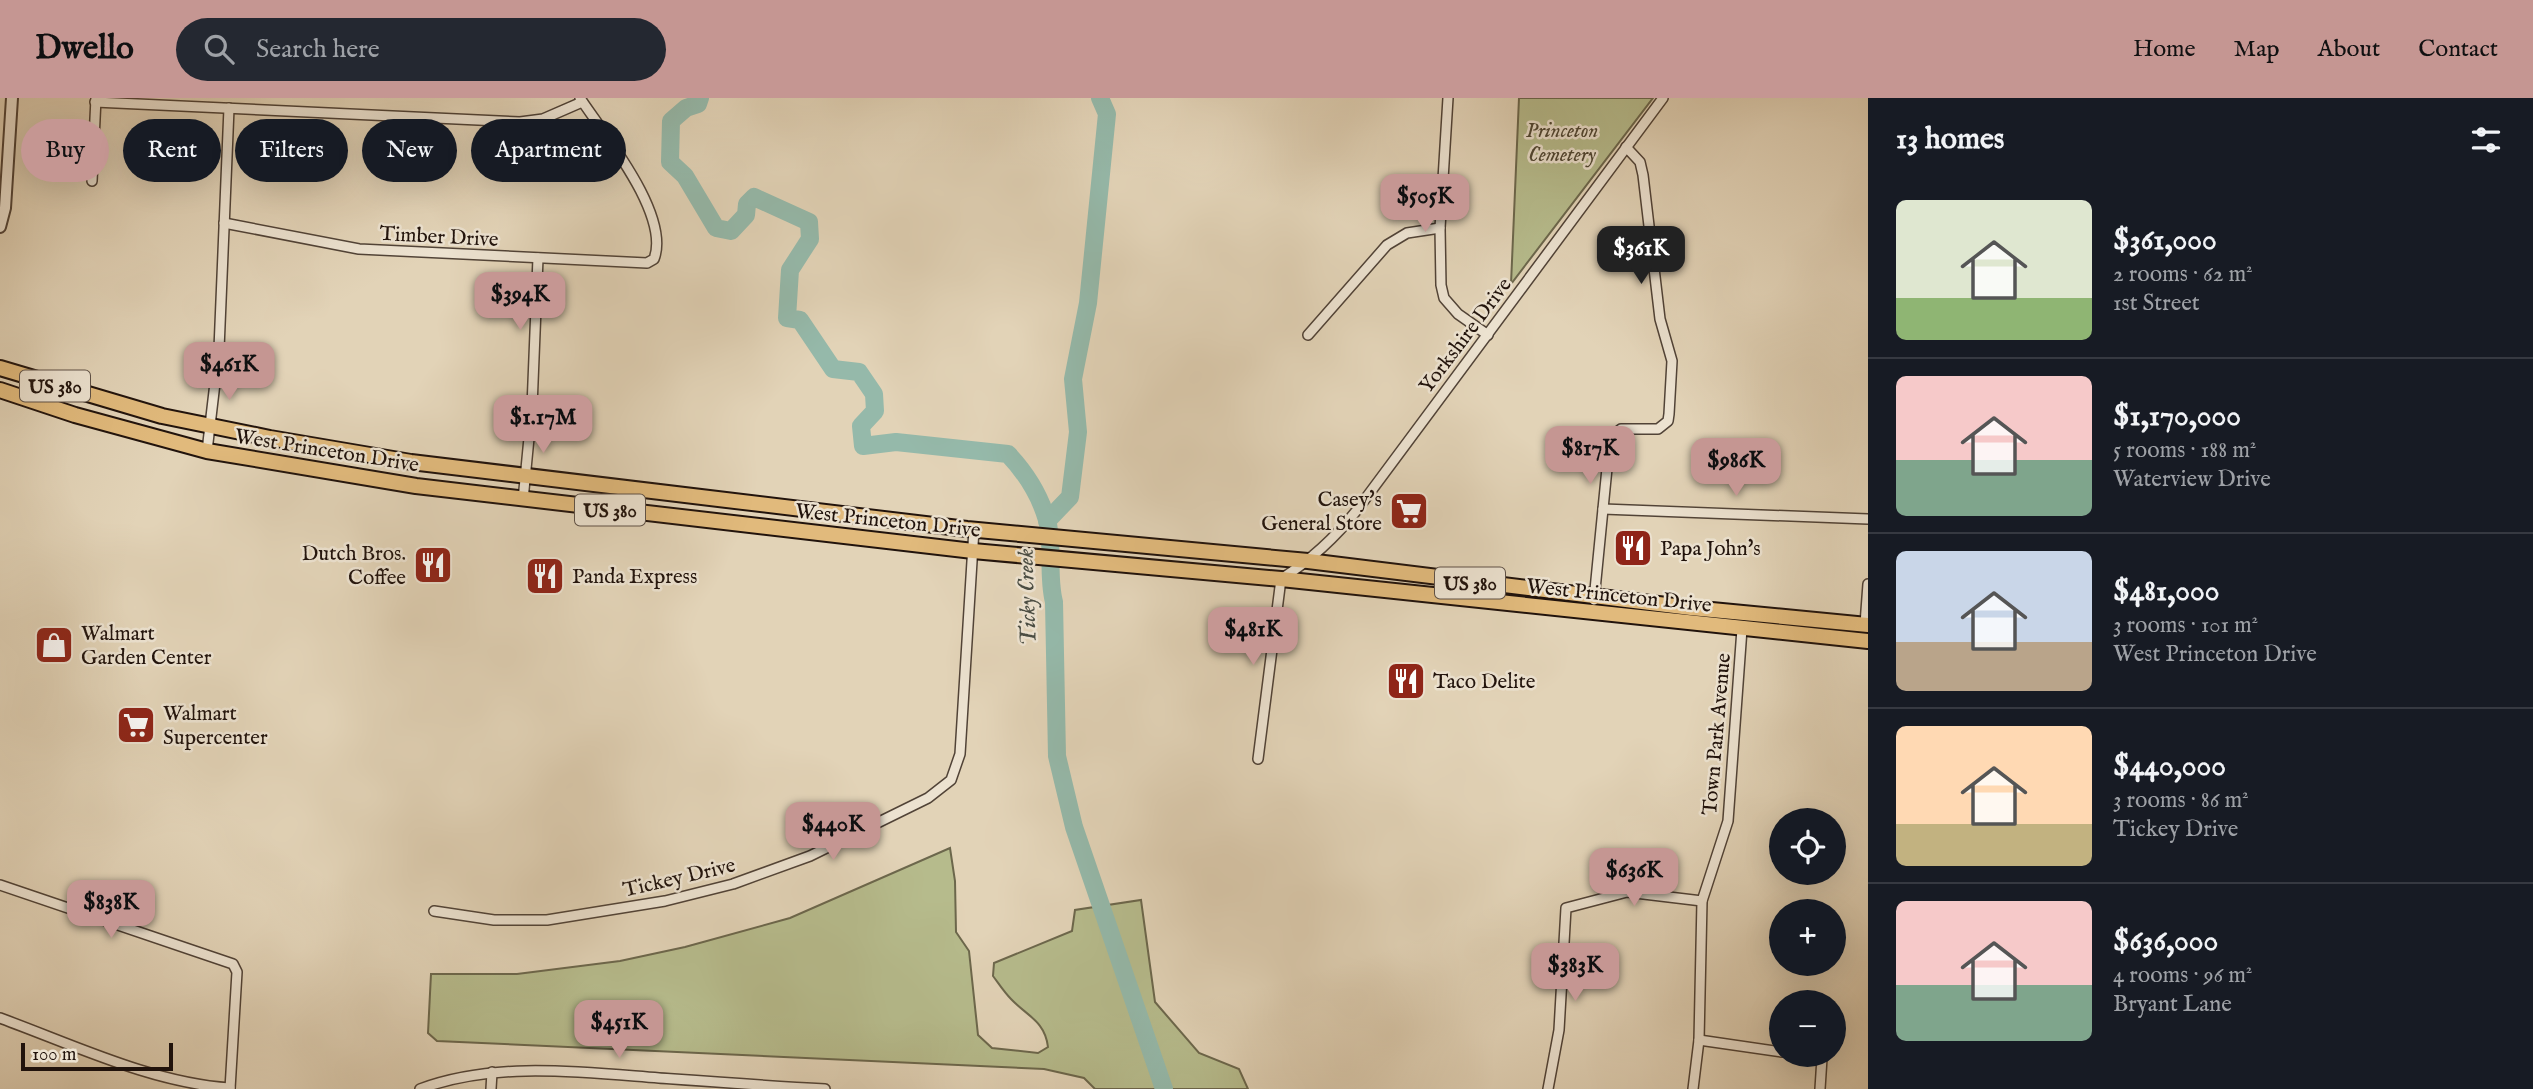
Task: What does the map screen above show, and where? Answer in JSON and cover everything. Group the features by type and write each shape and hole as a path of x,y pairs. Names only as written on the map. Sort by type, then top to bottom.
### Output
{"highway":[{"name":"West Princeton Drive","path":"0,368 70,390 211,427 411,462 974,529 1308,561 1866,625"},
{"name":"West Princeton Drive","path":"0,390 75,415 207,451 373,480 523,500 973,551 1281,579 1867,641"}],"street":[{"path":"0,227 12,98"},
{"path":"1448,98 1440,228 1444,298 1458,314 1488,335"},
{"name":"Yorkshire Drive","path":"1281,579 1308,561 1348,521 1663,98"},
{"path":"95,119 96,100 520,122 543,119 581,100"},
{"name":"Timber Drive","path":"224,223 359,249 634,263 654,259 656,240 644,198 581,100"},
{"path":"207,451 219,349 229,108"},
{"path":"1588,613 1595,596 1607,445 1614,432 1664,426 1669,414 1670,346 1660,319 1642,168 1626,147"},
{"path":"1308,335 1387,246 1407,233 1440,228"},
{"path":"523,500 538,258"},
{"path":"1603,509 1868,519"},
{"name":"Tickey Drive","path":"434,911 494,920 547,920 701,892 792,863 928,798 951,780 960,754 974,529"},
{"path":"1258,759 1281,579"},
{"path":"1866,625 1868,584"},
{"name":"Town Park Avenue","path":"1693,1089 1699,1040 1702,901 1728,821 1742,629"},
{"path":"0,885 233,964 237,972 230,1088 161,1076 0,1018"},
{"path":"1548,1089 1559,1030 1566,908 1627,892 1702,901"},
{"path":"1699,1040 1769,1050"},
{"path":"1820,1089 1821,1067"},
{"path":"491,1089 492,1072"},
{"path":"420,1089 450,1078 492,1072 589,1073 825,1089"}],"green space":[{"name":"Princeton Cemetery","path":"1519,98 1653,98 1511,284"},
{"path":"950,848 955,881 956,932 969,951 978,1035 992,1048 1038,1053 1048,1047 1039,1025 1008,996 993,976 994,963 1072,931 1075,910 1141,900 1155,1002 1199,1053 1239,1069 1248,1089 1095,1089 1084,1078 1044,1069 437,1041 428,1033 431,974 517,974 620,961 685,947 790,918"}],"waterway":[{"path":"700,98 698,104 686,108 671,121 670,162 685,176 716,228 731,231 746,215 747,204 754,197 809,222 810,239 790,270 787,318 800,320 833,369 859,372 874,394 875,411 861,426 863,446 896,442 1008,454 1036,493 1047,520 1050,540 1057,756 1074,827 1164,1089"},
{"name":"Ticky Creek","path":"1047,521 1070,497 1078,432 1073,379 1088,303 1107,114 1100,98"}],"place":[{"name":"Casey's General Store","path":"1409,511"},
{"name":"Papa John's","path":"1633,548"},
{"name":"Dutch Bros. Coffee","path":"433,565"},
{"name":"Panda Express","path":"545,576"},
{"name":"Walmart Garden Center","path":"54,645"},
{"name":"Taco Delite","path":"1406,681"},
{"name":"Walmart Supercenter","path":"136,725"}]}
